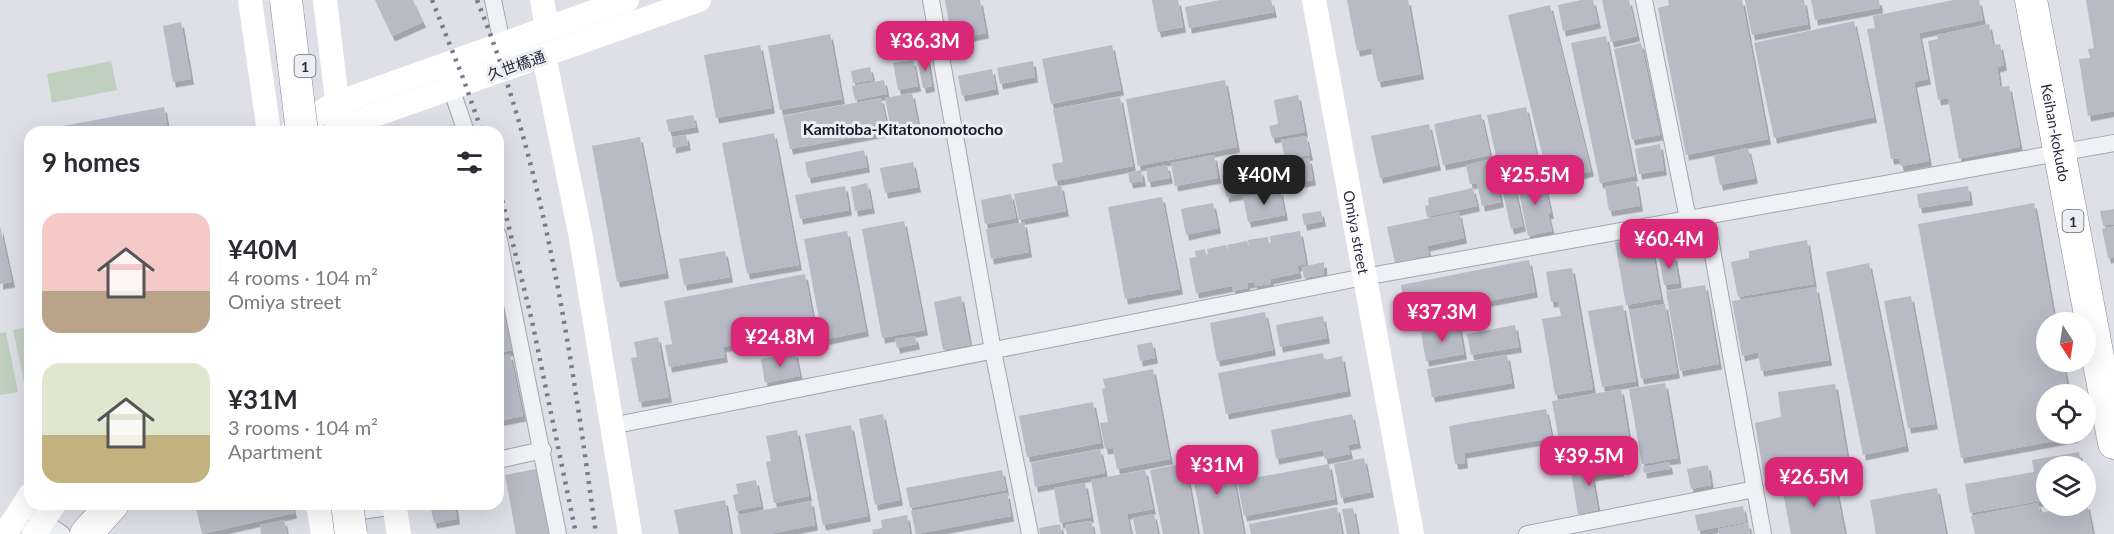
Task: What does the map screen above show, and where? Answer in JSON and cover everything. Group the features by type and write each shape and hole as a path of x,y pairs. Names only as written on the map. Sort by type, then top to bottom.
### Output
{"highway":[{"path":"286,0 301,126"},
{"name":"1","path":"297,126 306,58 305,0"},
{"name":"Keihan-kokudo","path":"2031,0 2114,443"},
{"path":"86,534 108,510"},
{"path":"327,515 351,534"}],"street":[{"path":"250,0 269,126"},
{"path":"325,0 339,126"},
{"path":"493,0 502,44"},
{"path":"542,0 547,28"},
{"name":"久世橋通","path":"350,126 699,0"},
{"path":"932,0 993,351 1030,534"},
{"name":"Omiya street","path":"1314,0 1412,534"},
{"path":"1644,0 1688,219"},
{"path":"625,1 631,25"},
{"name":"久世橋通","path":"299,126 337,103 625,1"},
{"path":"544,56 581,238 630,534"},
{"path":"451,88 464,126"},
{"path":"612,426 1364,277 2114,143"},
{"path":"1706,216 1763,534"},
{"path":"504,264 558,534"},
{"path":"504,459 543,450"},
{"path":"1527,534 1755,489"},
{"path":"5,534 24,504"},
{"path":"35,510 48,523"},
{"path":"327,515 360,510"},
{"path":"395,510 399,534"}],"green space":[{"path":"111,61 117,90 52,103 47,74"},
{"path":"24,327 24,382 13,330"},
{"path":"6,332 18,392 0,395 0,333"}],"building":[{"path":"375,0 413,0 423,22 392,36"},
{"path":"945,0 980,0 986,33 952,40"},
{"path":"1152,0 1178,0 1183,27 1158,32"},
{"path":"1220,0 1271,0 1274,12 1189,28 1185,7"},
{"path":"1347,0 1408,0 1421,74 1378,82 1371,48 1357,51"},
{"path":"1593,0 1598,23 1563,31 1558,5"},
{"path":"1602,0 1629,0 1637,36 1611,42"},
{"path":"1668,0 1742,0 1768,139 1686,155 1658,8 1669,5"},
{"path":"1745,0 1804,0 1808,24 1752,35"},
{"path":"1811,0 1879,0 1880,8 1815,20"},
{"path":"1954,0 1979,0 1983,20 1919,33 1928,79 1914,82 1929,161 1901,166 1899,158 1891,159 1867,29 1875,28 1873,16"},
{"path":"2086,0 2114,0 2114,111 2088,116 2079,59 2090,58 2088,49 2094,48"},
{"path":"1550,5 1591,171 1549,182 1508,15"},
{"path":"1854,21 1874,117 1774,138 1754,43"},
{"path":"181,22 191,79 173,82 163,26"},
{"path":"1989,24 1993,45 2000,44 2004,65 1997,67 2000,87 2009,86 2020,147 1959,159 1948,98 1938,100 1928,41 1938,39 1937,35"},
{"path":"925,29 930,51 917,53 913,31"},
{"path":"830,34 842,99 780,110 768,46"},
{"path":"1606,36 1635,176 1600,183 1571,43"},
{"path":"1641,43 1660,135 1632,140 1614,49"},
{"path":"760,45 772,108 716,118 704,55"},
{"path":"1112,45 1121,90 1051,104 1042,59"},
{"path":"927,56 932,86 923,88 917,58"},
{"path":"913,60 918,86 898,90 893,63"},
{"path":"1033,61 1035,77 1000,84 997,68"},
{"path":"870,67 873,80 853,83 851,71"},
{"path":"992,69 996,89 962,96 958,76"},
{"path":"884,80 887,94 855,100 852,86"},
{"path":"1225,80 1237,147 1138,166 1126,99"},
{"path":"912,93 918,124 891,129 885,98"},
{"path":"1298,95 1305,132 1272,138 1269,126 1278,124 1274,100"},
{"path":"1120,97 1133,166 1055,181 1052,164 1063,162 1053,109"},
{"path":"881,98 888,131 790,149 783,116"},
{"path":"164,107 167,126 63,126"},
{"path":"1526,107 1540,171 1501,180 1487,115"},
{"path":"1481,114 1490,155 1443,165 1434,124"},
{"path":"693,115 696,127 669,132 666,120"},
{"path":"1429,124 1438,165 1380,178 1371,136"},
{"path":"774,133 799,265 747,274 722,143"},
{"path":"686,135 688,145 673,148 672,137"},
{"path":"1306,136 1310,155 1285,159 1281,140"},
{"path":"640,137 666,273 617,282 592,146"},
{"path":"1660,144 1664,170 1639,174 1635,149"},
{"path":"1748,148 1755,178 1720,185 1714,156"},
{"path":"864,150 867,167 808,178 805,162"},
{"path":"1214,155 1218,178 1175,186 1171,163"},
{"path":"1309,158 1313,180 1226,197 1222,176"},
{"path":"1492,159 1501,202 1482,206 1477,183 1470,184 1466,165"},
{"path":"913,162 918,187 885,193 880,168"},
{"path":"1167,165 1170,178 1148,182 1146,169"},
{"path":"1141,170 1143,181 1130,183 1128,173"},
{"path":"1543,177 1551,213 1548,214 1552,231 1528,236 1517,183"},
{"path":"1513,181 1523,226 1511,229 1501,184"},
{"path":"1636,181 1640,206 1609,211 1605,187"},
{"path":"867,183 872,208 855,211 851,187"},
{"path":"1061,185 1066,211 1019,220 1014,194"},
{"path":"845,186 849,210 800,219 795,195"},
{"path":"1968,186 1970,200 1919,208 1917,194"},
{"path":"1473,188 1477,206 1427,217 1425,206 1429,205 1428,198"},
{"path":"1280,190 1285,215 1248,222 1243,197"},
{"path":"1011,194 1016,218 985,224 981,200"},
{"path":"1162,197 1180,289 1125,299 1108,207"},
{"path":"1213,203 1218,228 1186,235 1181,209"},
{"path":"2034,203 2053,312 2036,312 2036,372 2065,372 2067,384 2036,384 2038,444 1961,458 1918,224"},
{"path":"2114,209 2114,224 2103,226 2100,211"},
{"path":"1321,211 1323,221 1304,225 1302,214"},
{"path":"1459,212 1464,238 1427,246 1429,255 1395,263 1387,227"},
{"path":"904,221 925,330 882,338 862,229"},
{"path":"1024,222 1029,252 991,259 986,229"},
{"path":"0,226 12,282 0,284"},
{"path":"2114,226 2114,257 2108,258 2102,229"},
{"path":"847,231 866,331 823,340 804,239"},
{"path":"1300,231 1306,264 1297,266 1299,273 1270,279 1271,284 1255,286 1254,282 1247,283 1248,288 1233,291 1232,286 1196,293 1189,258 1196,257 1195,251 1205,249 1208,255 1207,249 1226,245 1229,251 1227,245 1247,241 1249,247 1248,240 1268,237 1271,243 1270,236"},
{"path":"1650,236 1661,299 1626,305 1615,242"},
{"path":"1807,240 1814,284 1738,297 1731,262 1749,258 1749,251"},
{"path":"725,251 730,277 684,285 679,259"},
{"path":"1674,255 1679,283 1664,285 1659,258"},
{"path":"1529,260 1535,292 1407,317 1401,285"},
{"path":"1324,262 1324,275 1304,278 1302,267"},
{"path":"1869,263 1906,446 1863,455 1826,272"},
{"path":"1572,268 1593,389 1555,395 1542,319 1561,316 1558,301 1551,302 1546,272"},
{"path":"805,274 815,329 723,347 725,357 669,367 665,345 672,344 664,301"},
{"path":"1705,285 1719,364 1680,371 1666,291"},
{"path":"1816,287 1829,360 1761,371 1758,352 1742,356 1732,301"},
{"path":"961,296 970,345 943,350 934,302"},
{"path":"1911,296 1935,424 1908,428 1884,301"},
{"path":"1665,304 1677,373 1641,379 1629,310"},
{"path":"1623,305 1636,381 1602,387 1588,311"},
{"path":"504,311 513,350 504,352"},
{"path":"1265,312 1273,350 1217,361 1210,323"},
{"path":"1323,316 1327,338 1280,347 1276,325"},
{"path":"1459,325 1464,354 1426,361 1421,332"},
{"path":"1515,325 1519,347 1471,355 1467,334"},
{"path":"915,336 917,344 897,348 895,339"},
{"path":"658,337 669,397 639,402 631,358 637,357 634,342"},
{"path":"1152,342 1155,358 1140,361 1137,345"},
{"path":"795,352 800,376 765,383 761,359"},
{"path":"1323,353 1324,360 1342,356 1348,391 1226,414 1218,373"},
{"path":"510,354 523,416 504,420 504,356"},
{"path":"1507,355 1512,383 1432,397 1427,369"},
{"path":"1153,369 1170,459 1117,469 1113,448 1105,449 1100,423 1108,422 1102,389 1105,388 1103,379"},
{"path":"1665,383 1678,458 1642,464 1629,389"},
{"path":"1835,384 1848,462 1764,477 1755,423 1781,417 1778,392"},
{"path":"1621,389 1632,457 1564,469 1552,401"},
{"path":"1093,402 1101,443 1027,457 1019,416"},
{"path":"1546,409 1552,438 1464,453 1465,463 1455,464 1449,426"},
{"path":"883,414 900,500 875,505 859,419"},
{"path":"1352,414 1358,443 1348,445 1350,454 1325,459 1323,450 1276,459 1271,430"},
{"path":"851,425 868,516 823,525 805,434"},
{"path":"797,430 809,496 774,503 766,462 771,461 766,436"},
{"path":"1100,449 1105,473 1035,487 1031,463"},
{"path":"2079,452 2080,456 2056,456"},
{"path":"1229,454 1244,534 1204,534 1190,461"},
{"path":"1364,458 1371,492 1341,498 1334,464"},
{"path":"2036,459 2036,502 1970,513 1965,484 2034,472 2032,460"},
{"path":"1669,462 1670,469 1644,473 1643,467"},
{"path":"1185,463 1198,534 1163,534 1150,470"},
{"path":"1329,464 1335,499 1244,516 1237,481"},
{"path":"1620,464 1621,471 1592,476 1598,510 1578,514 1571,472"},
{"path":"1708,465 1711,485 1691,489 1687,469"},
{"path":"536,469 549,534 516,534 505,475"},
{"path":"1002,470 1006,490 910,508 906,488"},
{"path":"1145,470 1153,509 1127,514 1131,534 1101,534 1091,480"},
{"path":"1834,478 1845,534 1791,534 1782,488"},
{"path":"756,480 761,506 736,511 733,495 738,494 736,484"},
{"path":"1085,483 1091,517 1060,523 1054,488"},
{"path":"1937,488 1946,534 1876,534 1870,500"},
{"path":"1007,493 1011,516 916,534 911,511"},
{"path":"725,500 731,534 679,534 674,510"},
{"path":"811,501 815,525 769,534 741,534 737,515"},
{"path":"2036,503 2036,516 2089,516 2093,534 1975,534 1971,516"},
{"path":"1743,506 1746,522 1698,531 1695,515"},
{"path":"1337,507 1342,534 1251,534 1249,524"},
{"path":"1353,508 1358,534 1347,534 1342,509"},
{"path":"196,510 293,510 294,513 202,534"},
{"path":"431,510 456,510 457,519 434,523"},
{"path":"1154,514 1158,534 1136,534 1133,518"},
{"path":"907,515 910,534 873,534 872,530 882,528 881,520"},
{"path":"284,520 287,534 261,534 260,525"},
{"path":"1091,521 1094,534 1067,534 1065,525"},
{"path":"1748,523 1750,534 1719,534 1718,529"},
{"path":"1060,524 1062,534 1040,534 1039,528"}],"railway":[{"path":"432,0 480,126"},
{"path":"477,0 501,64 521,130 553,263 577,398 596,534"},
{"path":"504,207 532,321 576,534"}],"district":[{"name":"Kamitoba-Kitatonomotocho","path":"903,128"}]}
